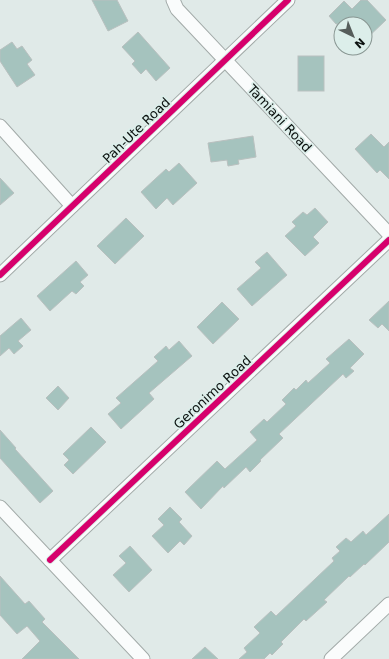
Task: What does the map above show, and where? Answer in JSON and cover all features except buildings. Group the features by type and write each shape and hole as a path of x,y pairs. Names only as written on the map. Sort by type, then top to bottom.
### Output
{"street":[{"name":"Tamiani Road","path":"173,0 177,8 389,234"},
{"name":"Pah-Ute Road","path":"0,275 288,0"},
{"path":"0,126 72,206"},
{"name":"Geronimo Road","path":"50,560 389,240"},
{"path":"0,507 143,659"},
{"path":"331,659 389,604"}],"cycle path":[{"path":"0,275 288,0"},
{"path":"50,560 389,240"}]}
